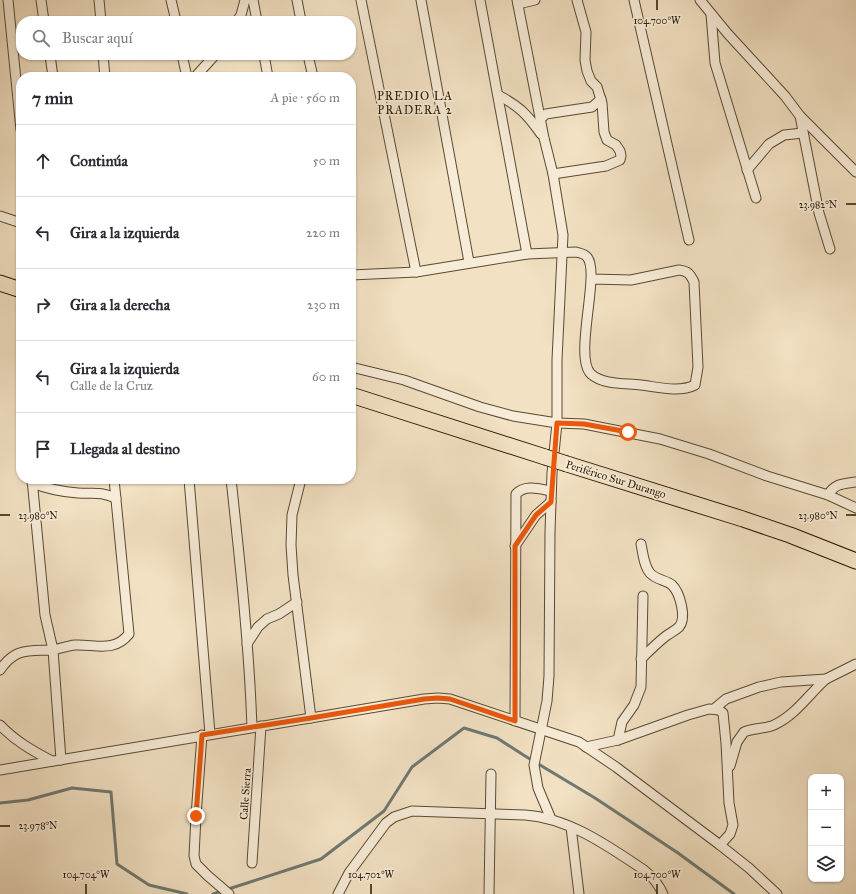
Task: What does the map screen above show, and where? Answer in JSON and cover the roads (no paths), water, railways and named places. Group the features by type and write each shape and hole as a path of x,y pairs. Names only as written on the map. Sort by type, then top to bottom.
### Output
{"highway":[{"path":"0,283 16,288"},
{"name":"Periférico Sur Durango","path":"356,397 743,519 856,560"}],"street":[{"path":"8,0 16,80"},
{"path":"41,0 43,16"},
{"path":"99,0 101,16"},
{"path":"171,0 175,16"},
{"path":"240,16 245,0"},
{"path":"253,0 256,16"},
{"path":"297,0 300,16"},
{"path":"362,0 416,272"},
{"path":"420,0 469,262"},
{"path":"480,0 527,254"},
{"path":"535,0 517,2 540,119 553,174 563,235 557,360 557,423 551,502 549,676 547,701 534,765 538,788 552,819"},
{"path":"553,174 606,166 620,160 621,156 616,145 607,140 604,132 601,99 597,87 591,81 587,71 585,60 586,32 577,0"},
{"path":"634,0 689,240"},
{"path":"700,0 728,34 785,96 800,116 856,172"},
{"path":"711,14 715,63 756,198"},
{"path":"11,31 16,30"},
{"path":"51,60 52,72"},
{"path":"103,60 105,72"},
{"path":"183,60 186,72"},
{"path":"199,72 210,60"},
{"path":"265,60 267,72"},
{"path":"309,60 312,72"},
{"path":"498,95 508,100 529,117 544,138"},
{"path":"540,119 546,114 592,107 601,99"},
{"path":"800,116 819,213 830,249"},
{"path":"748,170 769,144 784,136 803,133"},
{"path":"0,216 16,221"},
{"path":"356,276 416,272 469,262 527,254 562,252 576,252 584,254 588,258 591,267 586,340 586,365 590,373 604,380 618,383 682,389 694,385 698,367 694,282 691,275 686,270 679,270 631,280 591,279"},
{"path":"356,368 404,380 480,407 513,416 557,423 584,424 660,439 709,454 828,496 856,508"},
{"path":"828,496 832,489 837,485 855,483"},
{"path":"32,484 45,615 53,650 61,760"},
{"path":"39,484 52,490 97,493 116,498"},
{"path":"0,670 6,661 14,654 23,650 53,650 75,645 104,646 116,644 124,640 129,634 115,484"},
{"path":"189,484 206,735 194,840 194,856 196,864 229,894"},
{"name":"Calle Sierra","path":"231,484 247,644 257,727 252,863"},
{"path":"300,484 292,515 290,545 311,718"},
{"path":"515,721 516,494 519,490 530,488 552,491"},
{"path":"515,546 536,515 551,502"},
{"path":"641,544 647,568 651,575 671,584 678,596 683,613 683,620 678,628 655,645 641,659"},
{"path":"618,740 622,722 638,697 641,687 643,596"},
{"path":"247,644 258,627 267,619 279,614 296,602"},
{"path":"727,775 737,742 744,732 772,726 784,720 826,679 856,664"},
{"path":"714,709 726,699 759,687 781,682 826,679"},
{"path":"0,770 424,699 450,699 579,742 616,767 720,845 749,868 777,894"},
{"path":"586,747 618,740 709,709 714,709 723,713 729,803 733,825 730,834 720,845"},
{"path":"0,725 16,740 52,761"},
{"path":"489,894 490,774"},
{"path":"338,894 349,873 386,823 394,817 412,811 489,813 539,816 552,819 571,827 653,876 663,894"},
{"path":"571,827 579,894"}],"waterway":[{"path":"213,894 321,859 384,811 412,767 464,728 497,738 595,798 678,853 734,894"},
{"path":"0,803 28,800 72,788 111,792 117,864 149,885 187,894"}],"district":[{"name":"PREDIO LA PRADERA 2","path":"415,103"}]}
